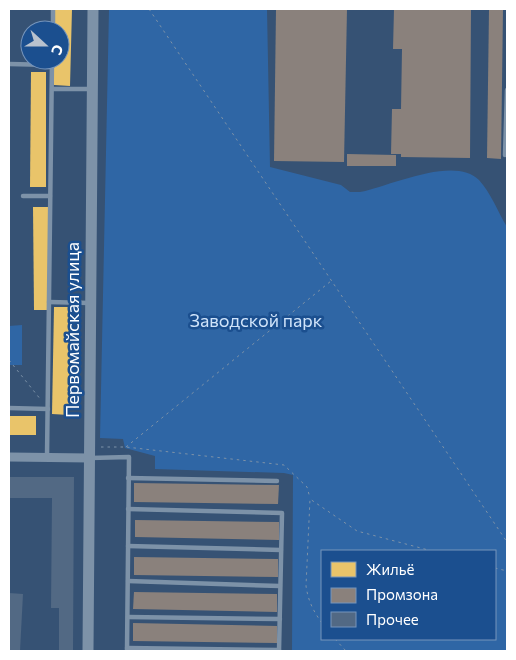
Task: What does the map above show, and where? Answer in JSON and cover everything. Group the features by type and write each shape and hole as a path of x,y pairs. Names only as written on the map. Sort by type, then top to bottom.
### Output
{"street":[{"name":"Первомайская улица","path":"88,651 93,9"},
{"path":"9,457 90,458"}],"lane":[{"path":"47,457 52,70"},
{"path":"52,89 93,89"},
{"path":"505,155 507,90"},
{"path":"23,196 50,196"},
{"path":"49,302 91,303"},
{"path":"9,408 48,409"},
{"path":"90,458 129,457 128,478 127,650 279,651 282,513 128,509"},
{"path":"128,478 277,481"},
{"path":"128,546 281,550"},
{"path":"128,581 280,586"},
{"path":"128,617 280,619"}],"path":[{"path":"149,9 507,542"},
{"path":"126,447 332,280"},
{"path":"9,360 48,409"},
{"path":"98,447 126,447 284,465 307,487 310,499 306,586 308,599 321,622"},
{"path":"310,499 357,531 428,550"},
{"path":"336,640 346,651"}],"green space":[{"name":"Заводской парк","path":"109,9 267,9 270,167 341,185 350,192 360,192 439,171 454,170 468,173 483,185 507,227 507,651 292,651 293,475 284,473 155,469 155,456 125,448 123,439 100,438"},
{"path":"22,325 22,365 9,365 9,326"}],"building: Жильё":[{"path":"55,9 72,9 70,86 54,85 54,70 70,70 70,20 55,20"},
{"path":"31,72 46,72 46,187 30,187"},
{"path":"33,207 49,207 49,310 34,310"},
{"path":"54,307 72,307 69,415 52,414"},
{"path":"9,416 36,416 36,435 9,435"}],"building: Промзона":[{"path":"276,9 347,9 344,162 274,161"},
{"path":"394,9 471,9 470,158 401,157 401,154 391,154 392,109 401,109 402,49 393,49"},
{"path":"489,9 503,9 501,159 487,158"},
{"path":"347,154 396,155 396,166 347,166"},
{"path":"134,483 279,485 278,504 134,502"},
{"path":"135,520 279,522 279,540 135,537"},
{"path":"134,557 278,559 278,577 134,575"},
{"path":"134,592 277,594 277,612 133,609"},
{"path":"133,623 277,626 277,643 133,641"}],"building: Прочее":[{"path":"9,477 74,477 73,651 59,651 59,608 51,608 52,498 9,498"},
{"path":"9,593 23,594 20,651 9,651"}]}
